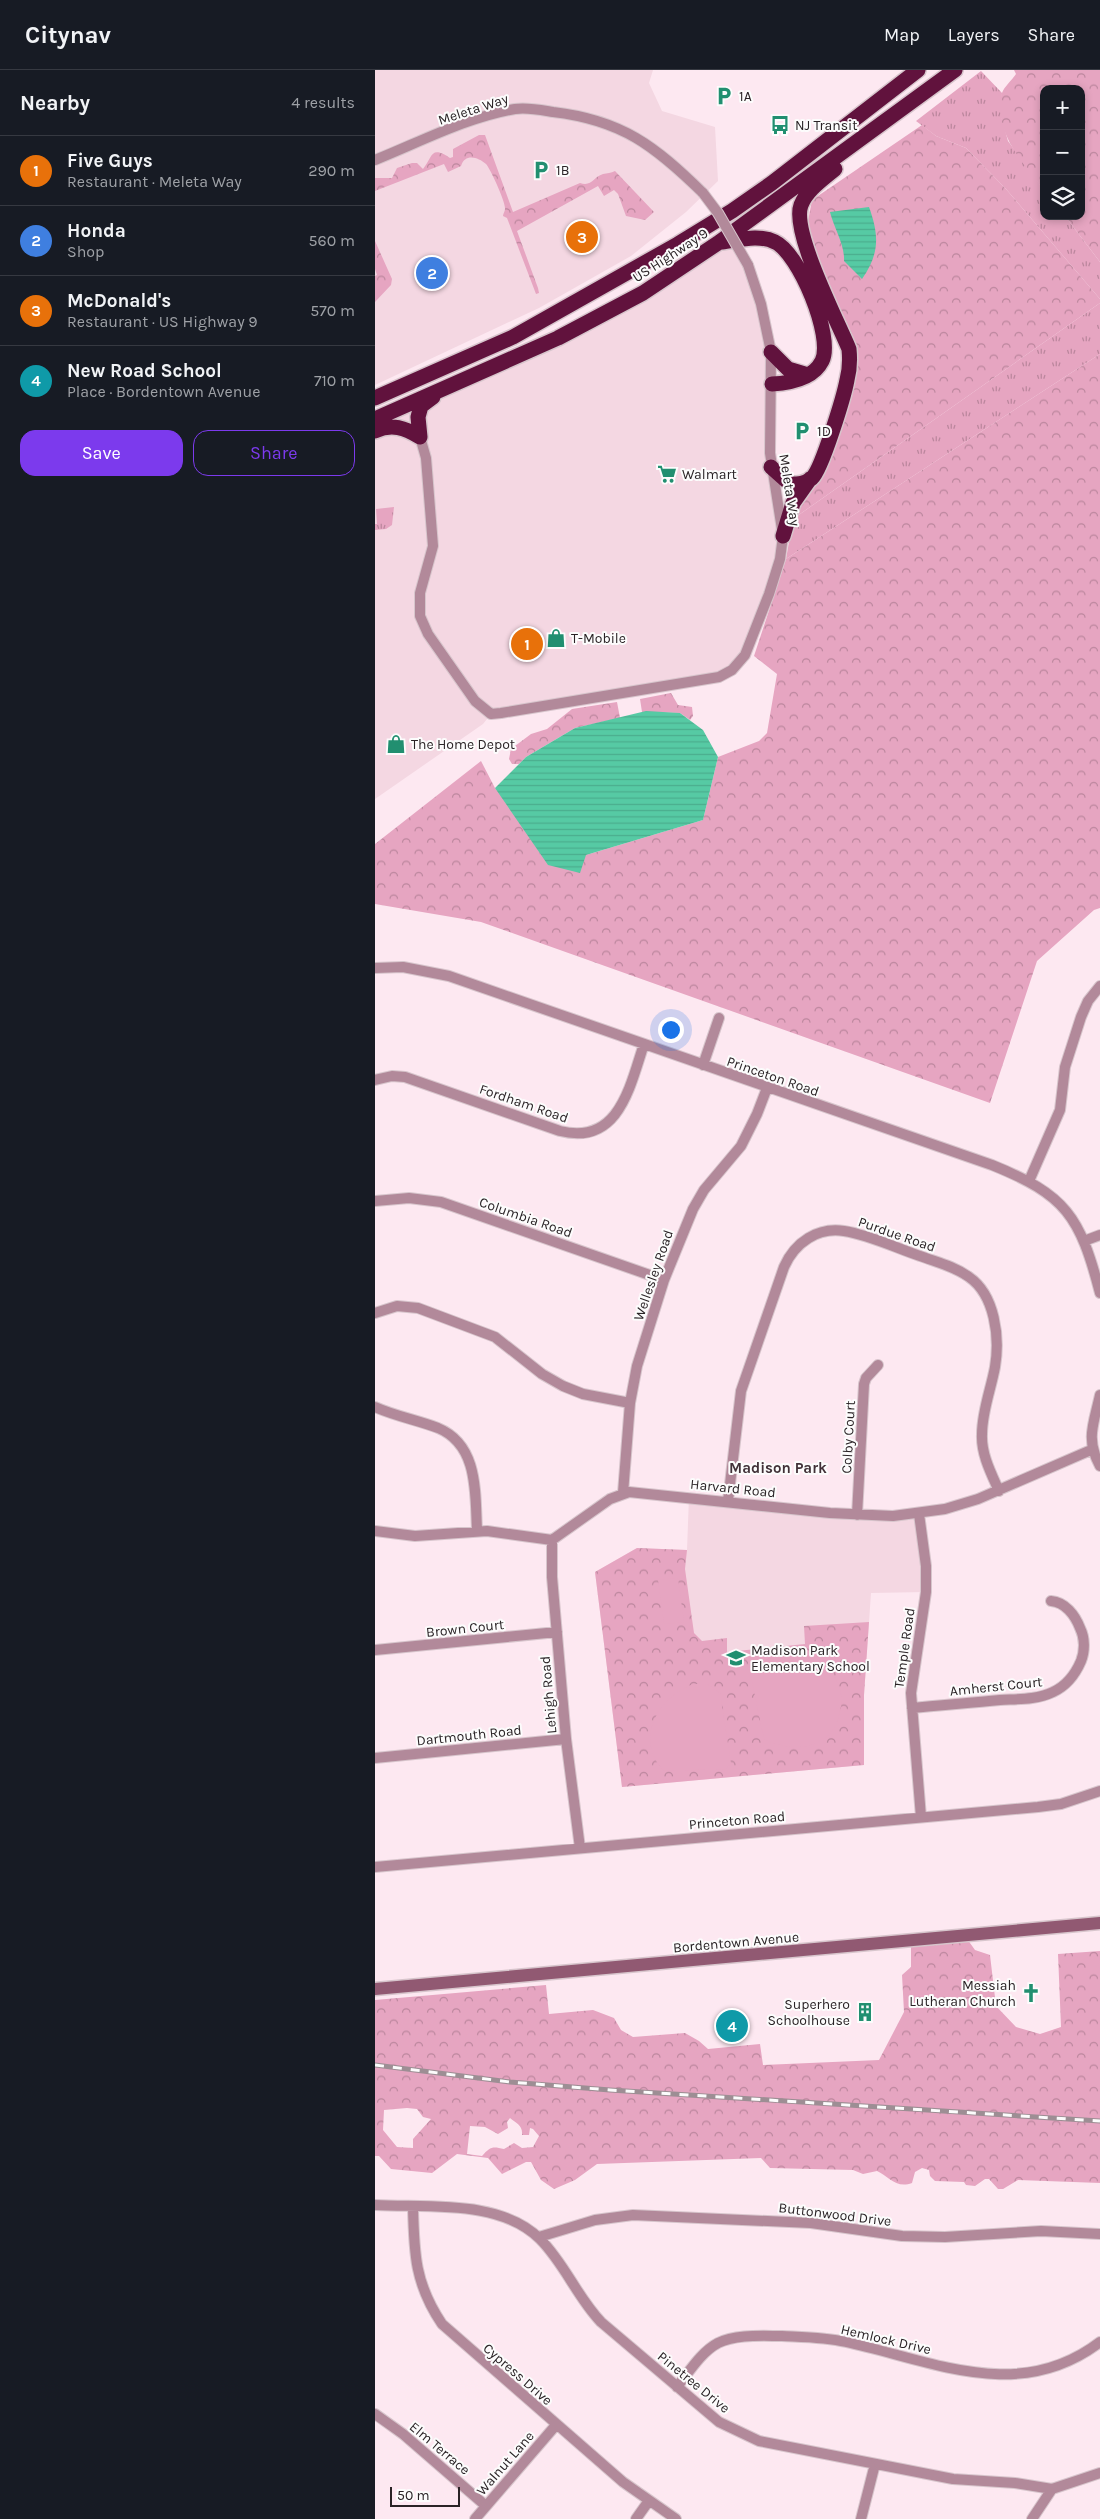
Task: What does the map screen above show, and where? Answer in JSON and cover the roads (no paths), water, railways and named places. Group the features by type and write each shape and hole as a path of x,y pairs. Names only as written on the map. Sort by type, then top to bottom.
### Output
{"highway":[{"name":"US Highway 9","path":"375,398 513,337 733,211 918,70"},
{"name":"US Highway 9","path":"375,419 558,338 643,293 718,243 955,70"},
{"path":"783,536 793,503 816,472 847,380 850,361 849,349 803,238 799,217 801,205 808,192 914,100"},
{"path":"718,243 750,238 766,239 781,245 793,258 813,301 824,343 821,363 808,375 792,382 772,384"},
{"path":"771,352 788,369 808,375"},
{"path":"420,437 418,417 421,406 434,396 476,375"},
{"path":"375,430 381,428 405,428 420,437"},
{"path":"771,467 790,484 801,484 811,479"}],"street":[{"name":"Meleta Way","path":"375,160 477,119 522,108 576,114 612,124 652,147 671,162 703,193 718,213 747,264 761,304 771,352 771,467 783,536 780,559 775,576 745,655 732,670 719,677 491,714 475,701 428,634 420,616 420,593 433,546 426,458 420,437"},
{"name":"Princeton Road","path":"375,968 403,967 449,976 992,1165 1029,1181 1048,1193 1065,1210 1076,1225 1084,1241 1100,1294"},
{"path":"1029,1181 1060,1110 1065,1067 1081,1017 1088,1001 1100,986"},
{"path":"703,1065 719,1018"},
{"name":"Fordham Road","path":"375,1080 392,1076 405,1077 560,1131 583,1133 604,1125 620,1110 644,1044"},
{"name":"Wellesley Road","path":"623,1492 630,1403 639,1358 665,1280 693,1209 700,1196 741,1146 757,1114 767,1088"},
{"name":"Columbia Road","path":"375,1201 409,1198 441,1202 665,1280"},
{"name":"Purdue Road","path":"728,1501 741,1391 784,1266 794,1249 804,1241 821,1232 833,1230 852,1232 951,1268 971,1278 983,1292 993,1315 997,1350 983,1424 982,1444 999,1491"},
{"path":"1084,1241 1100,1235"},
{"path":"375,1313 397,1306 418,1308 495,1337 542,1374 563,1386 583,1394 630,1403"},
{"name":"Colby Court","path":"857,1515 864,1384 866,1378 878,1365"},
{"path":"1100,1395 1091,1450 1100,1466"},
{"path":"375,1407 439,1429 458,1442 468,1458 473,1475 477,1530"},
{"name":"Harvard Road","path":"623,1492 857,1515 893,1516 919,1514 956,1506 999,1491 1091,1450"},
{"path":"375,1531 415,1536 477,1530 552,1540 623,1492"},
{"name":"Temple Road","path":"919,1514 926,1586 913,1673 912,1708 921,1817"},
{"name":"Lehigh Road","path":"552,1540 566,1739 579,1848"},
{"name":"Amherst Court","path":"912,1708 1037,1697 1061,1688 1080,1664 1083,1652 1083,1639 1080,1627 1073,1614 1064,1606 1051,1601"},
{"name":"Brown Court","path":"375,1650 557,1632"},
{"name":"Dartmouth Road","path":"375,1758 566,1739"},
{"name":"Princeton Road","path":"375,1867 1051,1805 1100,1791"},
{"name":"Bordentown Avenue","path":"375,1989 1100,1923"},
{"name":"Pinetree Drive","path":"375,2205 487,2211 505,2217 539,2237 561,2265 580,2296 594,2314 719,2422 759,2440 953,2479 1015,2483 1053,2489"},
{"name":"Cypress Drive","path":"413,2207 417,2272 431,2308 453,2336 648,2502 676,2519"},
{"name":"Buttonwood Drive","path":"539,2237 595,2220 633,2215 811,2223 902,2236 945,2237 1041,2231 1100,2234"},
{"name":"Hemlock Drive","path":"677,2387 707,2351 731,2338 767,2336 844,2342 944,2367 1001,2375 1036,2373 1053,2368 1069,2362 1100,2342"},
{"name":"Elm Terrace","path":"375,2414 487,2506"},
{"name":"Walnut Lane","path":"475,2519 556,2425"},
{"path":"861,2519 875,2464"},
{"path":"1032,2519 1053,2489 1100,2473"},
{"path":"636,2519 648,2502"}],"railway":[{"path":"375,2065 510,2082 610,2090 1100,2121"}],"place":[{"name":"1A","path":"724,96"},
{"name":"NJ Transit","path":"780,125"},
{"name":"1B","path":"541,170"},
{"name":"McDonald's","path":"582,237"},
{"name":"Honda","path":"432,273"},
{"name":"1D","path":"802,431"},
{"name":"Walmart","path":"667,474"},
{"name":"T-Mobile","path":"556,638"},
{"name":"Five Guys","path":"527,644"},
{"name":"The Home Depot","path":"396,744"},
{"name":"Madison Park Elementary School","path":"736,1658"},
{"name":"Messiah Lutheran Church","path":"1031,1993"},
{"name":"Superhero Schoolhouse","path":"865,2012"},
{"name":"New Road School","path":"732,2026"}],"district":[{"name":"Madison Park","path":"778,1468"}]}
